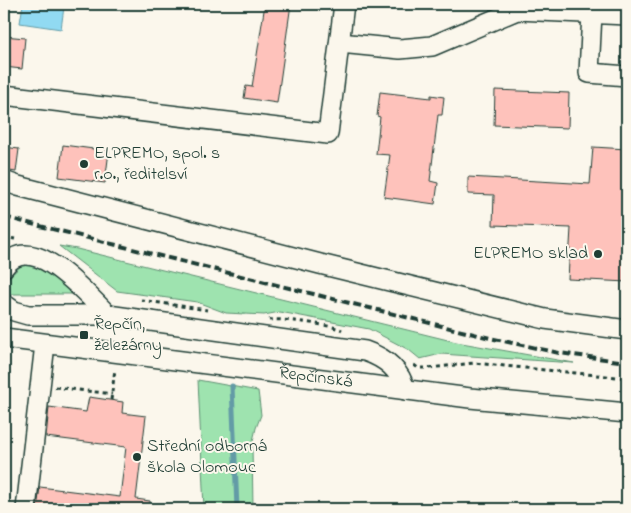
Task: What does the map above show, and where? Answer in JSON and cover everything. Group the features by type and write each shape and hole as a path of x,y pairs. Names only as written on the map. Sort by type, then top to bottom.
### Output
{"street":[{"path":"4,95 328,134 344,4"},
{"path":"340,43 400,49 432,46 517,10 627,15"},
{"path":"592,13 589,73 627,76"},
{"path":"11,184 320,264 545,319 627,330"},
{"path":"5,262 25,254 32,254 47,260 76,284 108,315"},
{"path":"4,304 14,311 28,315 108,315 365,351 375,354 394,368 400,376 405,390"},
{"name":"Řepčínská","path":"4,338 479,399 627,413"},
{"path":"26,509 46,344"}],"path":[{"path":"264,321 279,318 337,327 348,332"},
{"path":"111,400 117,353"},
{"path":"429,368 474,363 627,378"},
{"path":"40,385 112,394"}],"green space":[{"path":"59,246 456,342 574,363 441,354 420,359 409,350 369,329 280,312 264,315 226,313 197,302 117,291"},
{"path":"36,262 51,272 72,294 10,294 8,286 9,277 23,264"},
{"path":"198,380 258,391 261,415 252,445 253,509 204,509"}],"water":[{"path":"23,4 64,7 61,29 20,23"}],"building":[{"path":"265,4 291,4 277,103 244,98 246,86 252,87"},
{"path":"4,36 25,38 22,69 4,67"},
{"path":"495,90 569,93 568,128 494,125"},
{"path":"380,92 431,98 431,95 444,97 442,115 438,115 430,181 438,183 435,204 384,197 390,155 376,154 380,117 377,116"},
{"name":"ELPREMO, spol. s r.o., ředitelsví","path":"63,145 109,151 105,183 59,177"},
{"path":"4,147 19,149 16,172 4,170"},
{"path":"593,147 627,149 627,282 568,279 571,228 493,225 494,195 468,194 468,177 590,184"},
{"path":"89,397 123,402 122,413 146,416 136,499 150,501 150,509 37,509 40,487 120,497 126,447 46,437 49,407 86,412"}],"waterway":[{"path":"232,386 237,509"}],"railway":[{"path":"4,217 490,338 559,353 627,362"}],"place":[{"name":"ELPREMO, spol. s r.o., ředitelsví","path":"84,164"},
{"name":"ELPREMO sklad","path":"598,254"},
{"name":"Řepčín, železárny","path":"84,335"},
{"name":"Střední odborná škola Olomouc","path":"137,457"}]}
